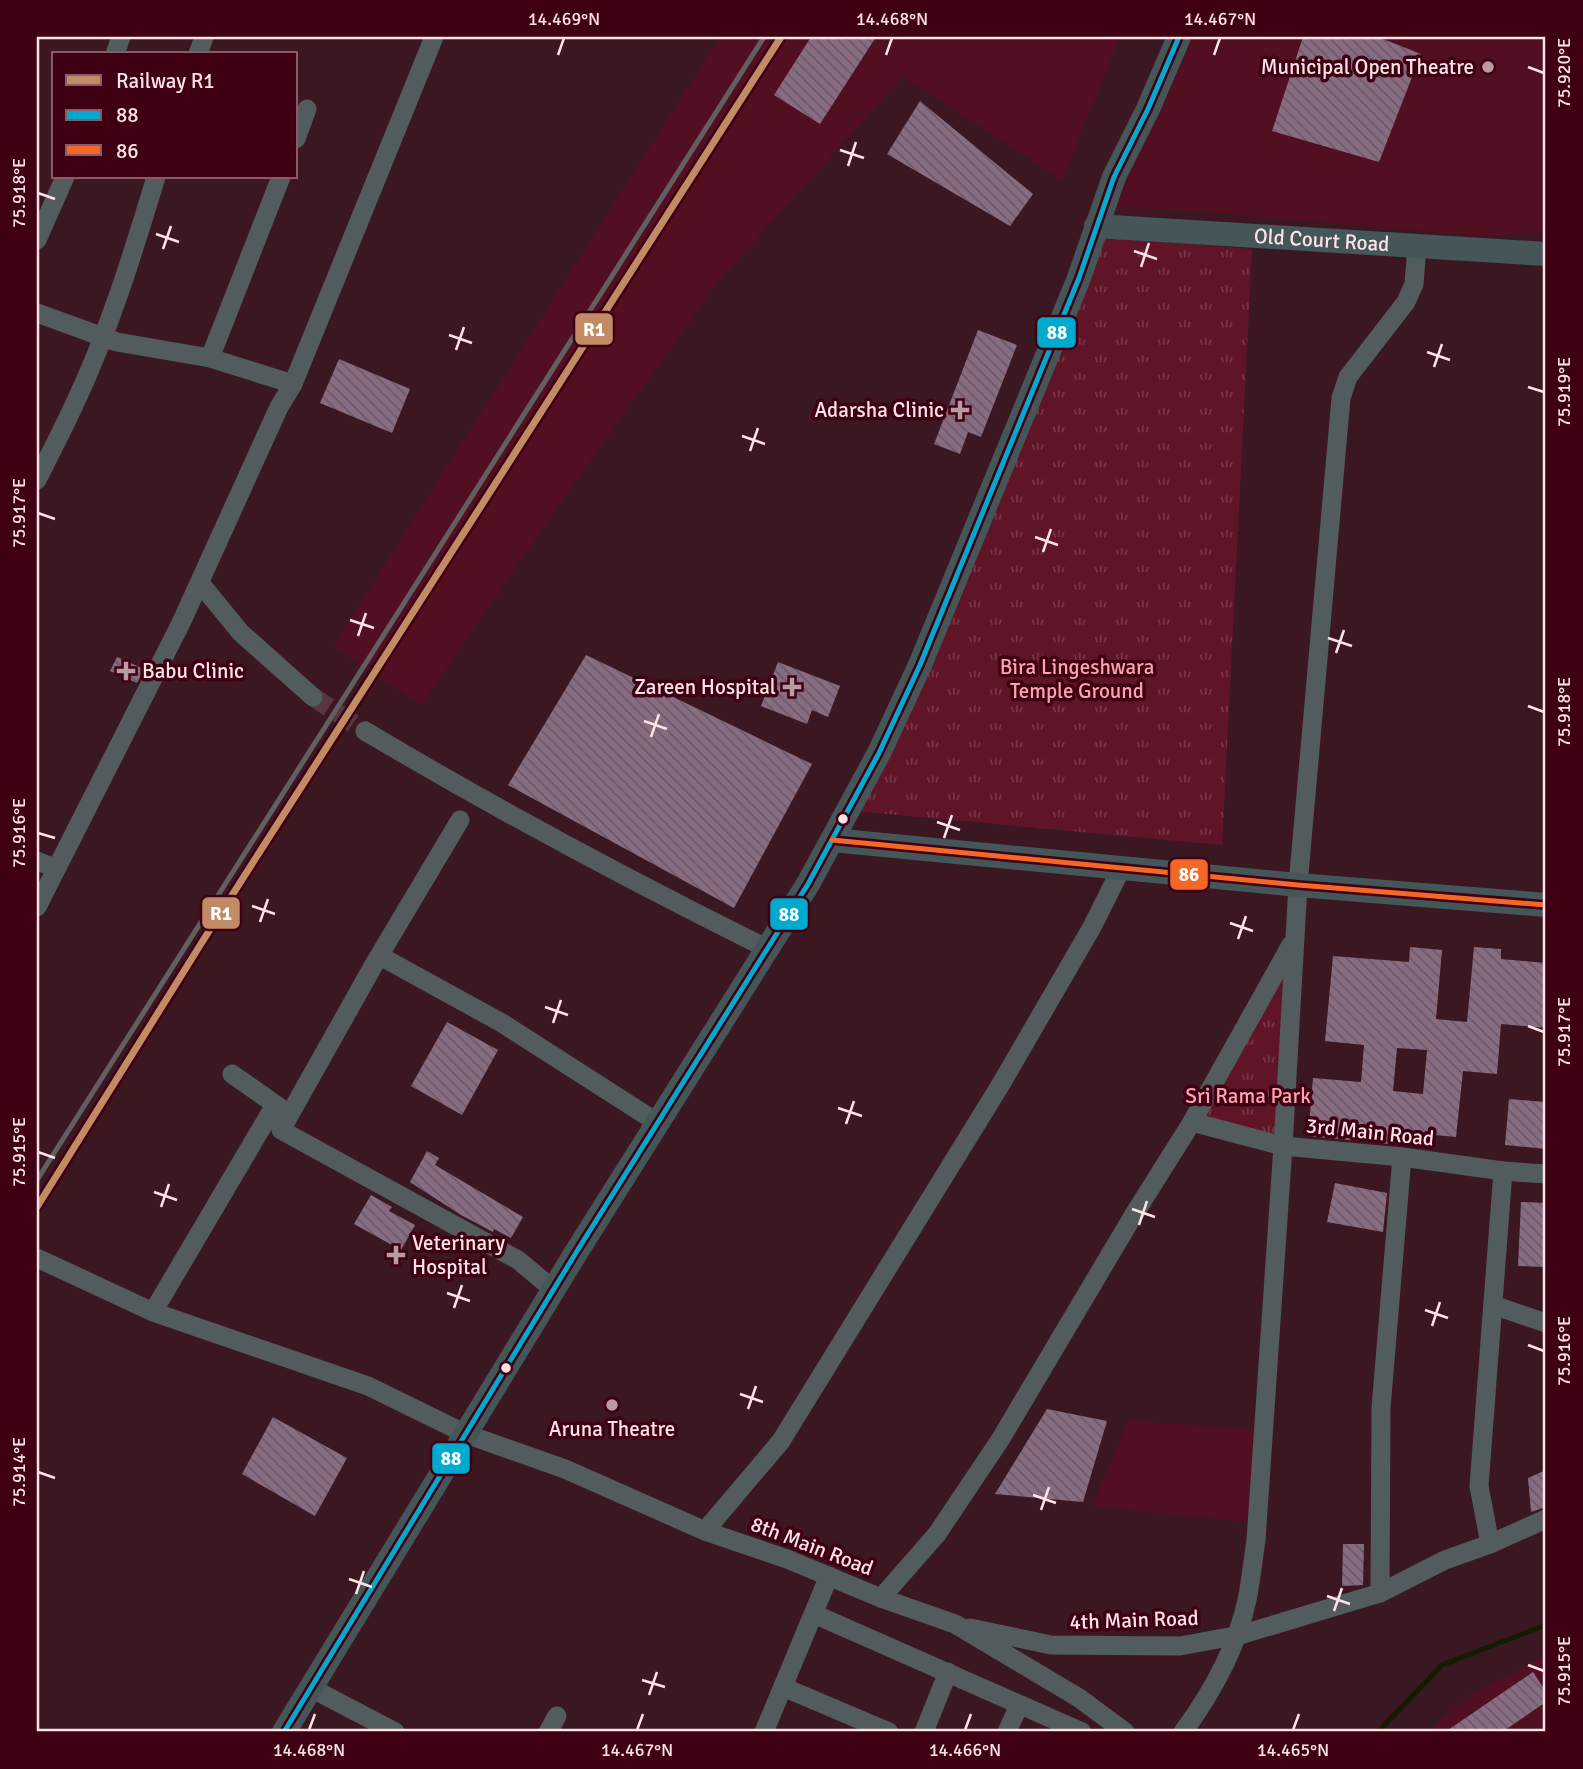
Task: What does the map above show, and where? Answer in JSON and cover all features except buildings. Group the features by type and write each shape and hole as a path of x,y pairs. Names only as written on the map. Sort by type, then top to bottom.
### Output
{"main road":[{"path":"284,1732 554,1290 768,949 879,753 920,665 1079,278 1114,177 1148,109 1179,37"},
{"name":"Old Court Road","path":"1096,226 1546,254"},
{"path":"832,840 1121,869 1546,905"}],"street":[{"path":"37,907 200,583 279,408 293,384 434,37"},
{"path":"298,134 307,109"},
{"path":"37,240 65,178"},
{"path":"37,480 76,402 103,337 133,254 156,178"},
{"path":"210,358 281,178"},
{"path":"1183,1732 1202,1705 1235,1635 1247,1602 1256,1540 1283,1146 1294,938 1341,398 1348,377 1406,302 1414,285 1417,246"},
{"path":"37,313 117,342 210,358 293,384"},
{"path":"200,583 241,633 313,697"},
{"path":"365,732 468,792 675,903 768,949"},
{"path":"153,1312 380,956 460,820"},
{"path":"37,861 55,869"},
{"path":"705,1531 781,1441 1008,1072 1092,927 1121,869"},
{"path":"881,1598 937,1534 1000,1440 1192,1122 1294,938"},
{"path":"380,956 502,1023 658,1123"},
{"path":"232,1074 283,1110"},
{"path":"283,1110 281,1130 519,1260 554,1290"},
{"name":"3rd Main Road","path":"1192,1122 1283,1146 1546,1174"},
{"path":"1380,1593 1381,1408 1402,1157"},
{"path":"1490,1544 1479,1486 1503,1171"},
{"name":"8th Main Road","path":"37,1258 153,1312 368,1387 466,1434 565,1469 705,1531 787,1559 881,1598 955,1624 1079,1698 1106,1726 1125,1732"},
{"path":"1493,1305 1546,1323"},
{"name":"4th Main Road","path":"955,1624 1051,1645 1180,1646 1235,1635 1380,1593 1445,1560 1490,1544 1546,1519"},
{"path":"764,1732 829,1576"},
{"path":"814,1614 1082,1732"},
{"path":"924,1732 948,1672"},
{"path":"783,1687 889,1732"},
{"path":"311,1688 395,1732"},
{"path":"1007,1732 1018,1705"}],"shaded area":[{"path":"720,37 1120,37 1062,180 903,76 721,278 563,499 421,705 333,646"},
{"path":"1176,37 1546,37 1546,197 1543,232 1484,236 1179,210 1101,208"},
{"path":"1129,1421 1257,1430 1254,1523 1092,1506"},
{"path":"1546,1655 1546,1732 1427,1732 1471,1694"}],"green space":[{"name":"Bira Lingeshwara Temple Ground","path":"1098,237 1252,249 1222,845 855,811"},
{"name":"Sri Rama Park","path":"1288,959 1278,1137 1198,1118"}],"waterway":[{"path":"1378,1732 1442,1665 1546,1625"}],"tunnel":[{"path":"313,697 365,731"}],"railway":[{"path":"37,1180 764,37"}],"rail line":[{"name":"R1","path":"37,1207 204,939 781,37"}],"transit line":[{"name":"88","path":"284,1732 577,1251 808,884 879,753 920,665 1079,278 1114,177 1148,109 1179,37"},
{"name":"86","path":"832,840 1298,885 1546,905"}],"place":[{"name":"Municipal Open Theatre","path":"1488,67"},
{"name":"Adarsha Clinic","path":"960,410"},
{"name":"Babu Clinic","path":"126,671"},
{"name":"Zareen Hospital","path":"792,687"},
{"name":"Veterinary Hospital","path":"396,1255"},
{"name":"Aruna Theatre","path":"612,1405"}]}
